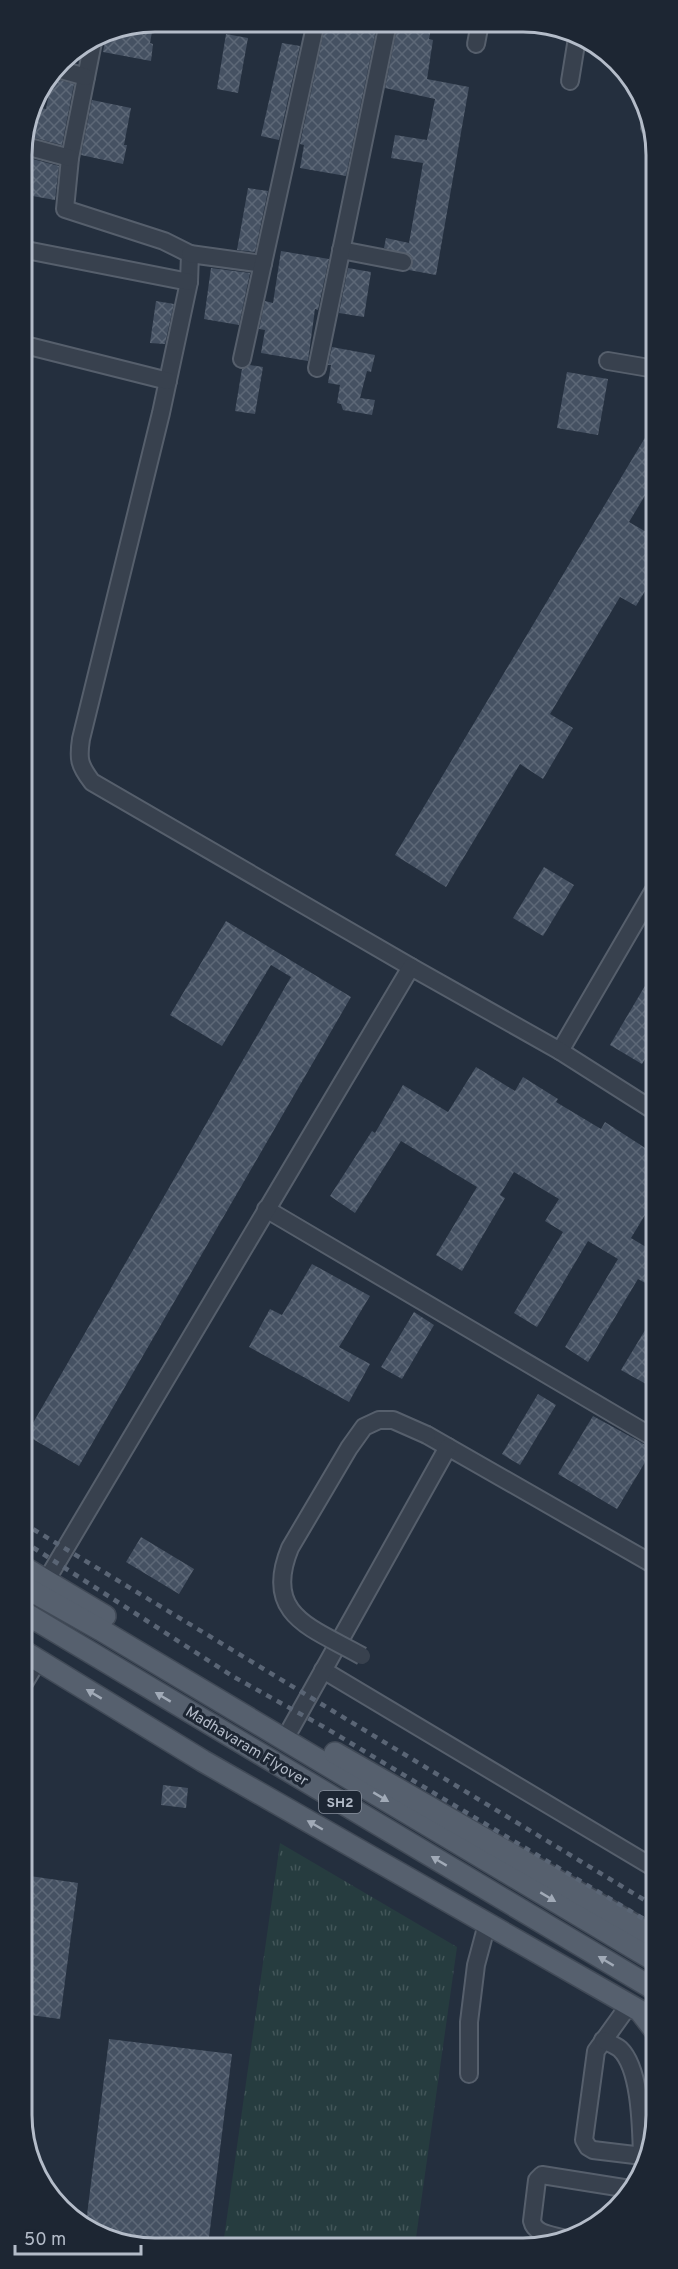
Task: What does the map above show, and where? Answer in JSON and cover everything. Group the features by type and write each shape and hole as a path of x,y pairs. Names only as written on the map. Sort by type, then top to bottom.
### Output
{"main road":[{"path":"32,1572 291,1728 646,1932"},
{"name":"Madhavaram Flyover","path":"32,1591 646,1955"},
{"name":"Madhavaram Flyover","path":"32,1617 646,1984"},
{"path":"32,1656 203,1761 640,2011 646,2019"}],"street":[{"path":"242,359 314,32"},
{"path":"317,368 386,32"},
{"path":"476,44 478,32"},
{"path":"570,81 576,44"},
{"path":"92,49 70,158 64,209 164,240 190,254 263,264"},
{"path":"65,71 87,77"},
{"path":"32,148 70,158"},
{"path":"341,250 403,262"},
{"path":"32,251 189,282"},
{"path":"190,254 189,282 168,381 81,739 79,756 82,769 92,782 560,1051 646,1106"},
{"path":"32,347 168,381"},
{"path":"608,361 646,367"},
{"path":"560,1051 646,903"},
{"path":"46,1581 411,967"},
{"path":"266,1209 646,1433"},
{"path":"362,1656 292,1614 284,1602 282,1590 284,1562 349,1448 364,1427 379,1420 393,1420 427,1435 646,1560"},
{"path":"291,1728 448,1447"},
{"path":"323,1670 646,1863"},
{"path":"469,2074 469,2022 476,1965 488,1924"},
{"path":"629,2005 596,2051 584,2140 593,2150 639,2156"},
{"path":"603,2040 620,2049 626,2057 640,2104 642,2144"},
{"path":"550,2234 536,2230 532,2221 537,2180 542,2175 623,2187"}],"green space":[{"path":"280,1843 457,1947 416,2238 224,2238"}],"building":[{"path":"152,32 151,61 103,52 107,41 131,34"},
{"path":"324,32 376,32 346,176 300,168 304,145 300,144"},
{"path":"396,32 430,32 429,39 433,40 427,79 469,87 436,275 409,270 413,263 410,255 384,248 386,238 409,243 423,163 391,158 395,135 427,140 435,99 385,88"},
{"path":"226,34 248,38 238,93 217,89"},
{"path":"282,43 300,46 279,140 261,136"},
{"path":"57,79 74,84 62,145 33,137 41,108 46,109 50,91"},
{"path":"92,100 131,108 123,164 81,155"},
{"path":"32,159 59,166 55,200 32,196"},
{"path":"248,188 268,191 255,252 237,250"},
{"path":"281,251 329,259 318,310 315,309 308,361 261,353 265,330 259,329 265,301 273,303"},
{"path":"211,268 250,273 239,325 204,319"},
{"path":"348,268 371,272 364,317 339,313"},
{"path":"156,301 174,304 165,344 150,343"},
{"path":"332,347 375,355 371,372 367,371 360,398 375,400 372,415 343,410 341,404 337,403 340,385 328,383 331,365 328,365"},
{"path":"250,365 263,367 255,414 235,411 242,369"},
{"path":"567,372 608,379 598,435 557,428"},
{"path":"646,436 646,494 629,522 646,532 646,590 636,606 620,597 550,714 573,728 543,779 520,764 446,887 395,855"},
{"path":"544,867 574,885 543,936 513,918"},
{"path":"226,921 351,997 79,1466 32,1439 32,1425 291,977 271,965 222,1046 170,1015"},
{"path":"646,984 646,1057 642,1064 610,1045"},
{"path":"476,1067 515,1091 523,1077 558,1099 556,1102 601,1129 605,1122 646,1149 646,1213 631,1238 646,1247 646,1283 638,1279 588,1362 565,1347 618,1259 588,1241 537,1327 514,1313 563,1232 545,1221 559,1199 514,1172 500,1195 505,1198 462,1271 436,1255 477,1187 401,1141 355,1213 330,1196 372,1131 375,1133 403,1085 448,1112"},
{"path":"312,1264 370,1296 339,1347 370,1364 349,1402 249,1347 270,1309 282,1315"},
{"path":"414,1312 434,1325 402,1379 381,1367"},
{"path":"646,1329 646,1384 621,1370"},
{"path":"538,1394 556,1405 520,1465 502,1454"},
{"path":"593,1416 646,1445 646,1461 617,1509 558,1474"},
{"path":"141,1537 194,1569 179,1594 126,1562"},
{"path":"163,1785 188,1788 186,1808 161,1805"},
{"path":"32,1876 78,1883 60,2019 32,2015"},
{"path":"109,2039 232,2054 209,2238 154,2238 131,2235 100,2225 87,2217"}],"railway":[{"path":"32,1528 646,1901"},
{"path":"32,1547 234,1677 324,1727 646,1920"}]}
